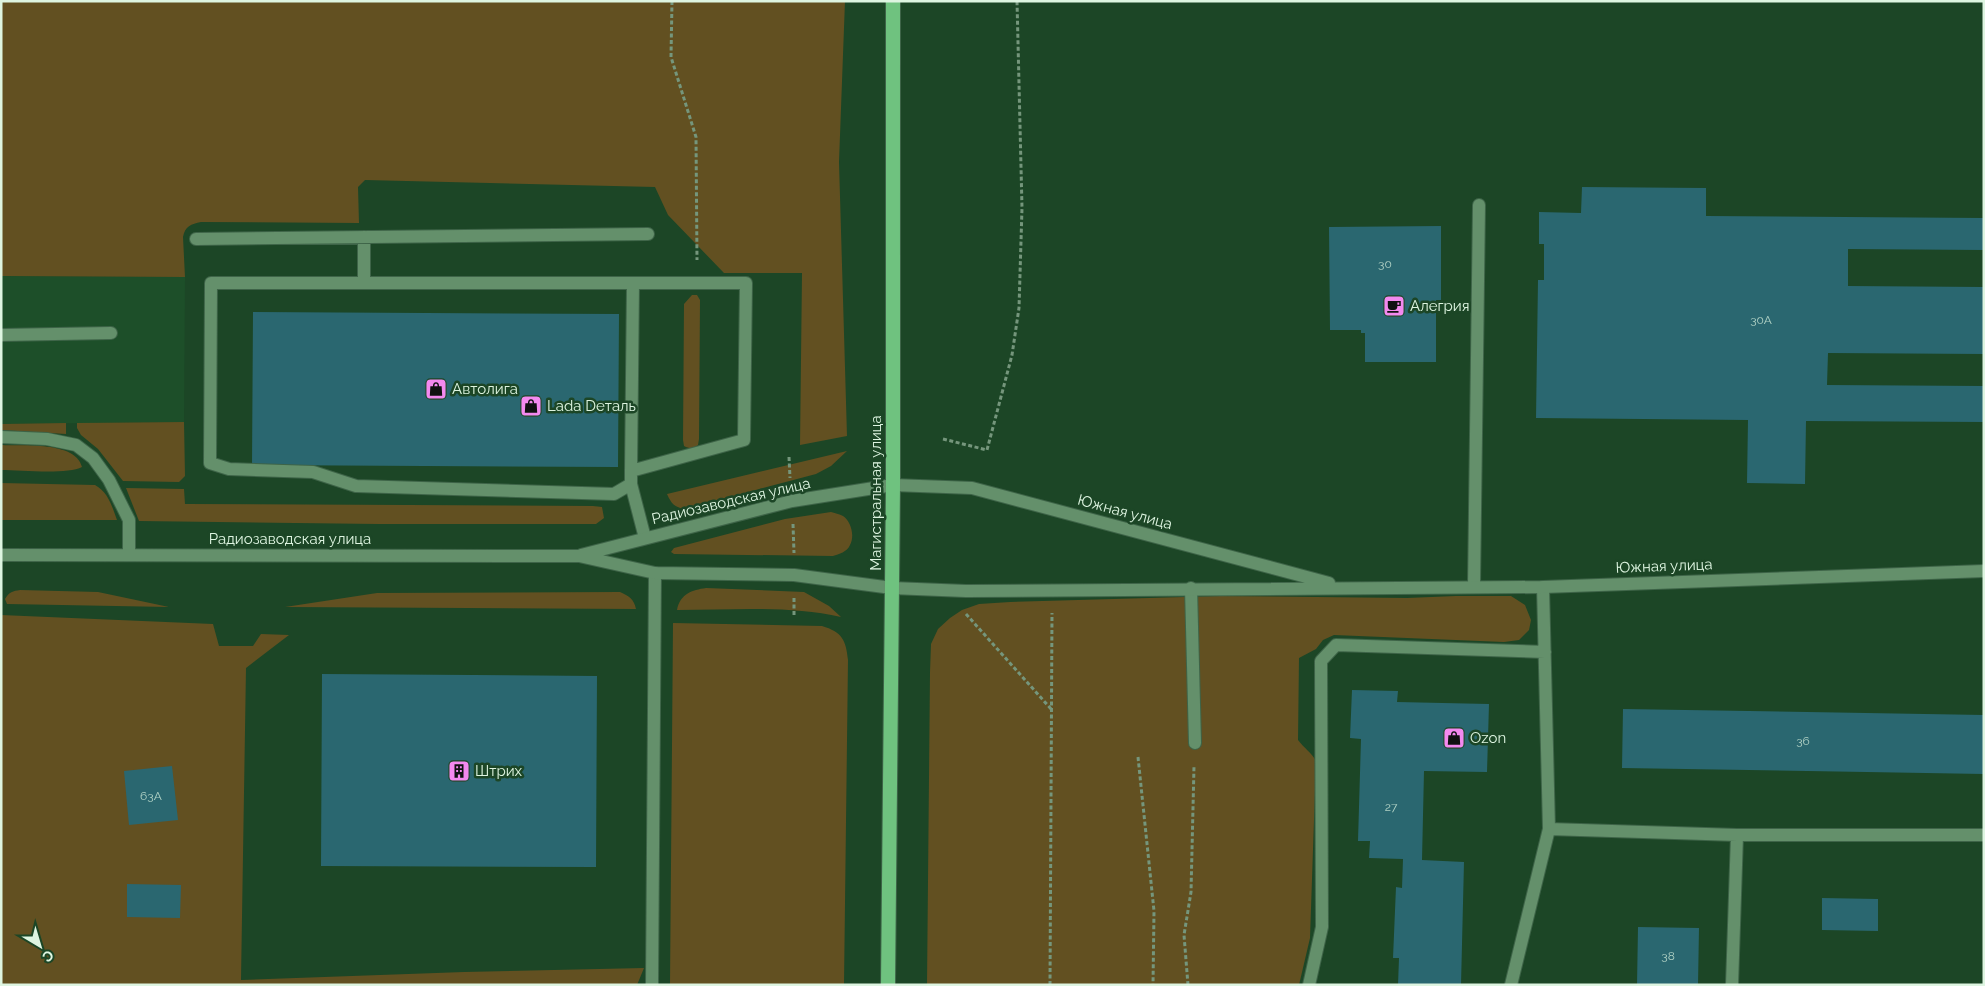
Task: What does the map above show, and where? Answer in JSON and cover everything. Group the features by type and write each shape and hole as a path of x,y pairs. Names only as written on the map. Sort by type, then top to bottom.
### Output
{"highway":[{"name":"Магистральная улица","path":"888,985 893,485 893,1"}],"street":[{"path":"1474,587 1479,205"},
{"path":"196,238 648,234"},
{"path":"364,237 364,283"},
{"path":"631,470 744,440 746,283 211,283 210,463 230,469 313,472 356,486 614,494 631,484"},
{"path":"633,283 631,484 645,538"},
{"path":"1,334 111,333"},
{"path":"1,437 47,439 76,445 93,458 109,480 129,520 129,555"},
{"name":"Радиозаводская улица","path":"579,556 792,501 893,485"},
{"name":"Южная улица","path":"893,485 972,488 1346,588"},
{"name":"Радиозаводская улица","path":"1,555 579,556 655,573 794,575 892,588"},
{"name":"Южная улица","path":"892,588 966,591 1543,587 1984,571"},
{"path":"652,985 655,573"},
{"path":"1511,985 1550,829 1543,587"},
{"path":"1190,588 1195,743"},
{"path":"1309,985 1322,927 1321,661 1336,645 1545,652"},
{"path":"1550,829 1737,835 1984,836"},
{"path":"1732,985 1737,835"}],"path":[{"path":"672,1 671,57 696,137 697,283"},
{"path":"943,439 987,450 1012,355 1019,308 1022,208 1018,1"},
{"path":"789,457 791,484"},
{"path":"793,515 794,558"},
{"path":"794,590 794,616"},
{"path":"962,610 1052,710"},
{"path":"1050,985 1052,610"},
{"path":"1188,985 1184,936 1191,892 1195,743"},
{"path":"1138,757 1154,911 1153,985"}],"shaded area":[{"path":"1,1 845,1 839,162 847,436 800,445 802,273 724,273 668,215 655,187 365,180 358,187 359,223 201,222 191,225 185,230 183,237 185,277 1,276"},
{"path":"1,276 185,277 184,422 1,424"},
{"path":"692,295 697,295 700,300 699,439 698,445 688,448 684,446 683,440 684,304"},
{"path":"184,422 185,476 179,482 123,481 98,449 81,435 77,428 77,423"},
{"path":"66,423 66,434 1,430 1,424"},
{"path":"1,445 59,449 70,453 78,459 82,467 66,471 1,470"},
{"path":"847,451 831,466 816,474 684,509 673,504 667,494"},
{"path":"1,483 95,485 106,495 117,520 1,520"},
{"path":"126,488 184,489 185,504 593,506 602,507 604,518 596,524 139,521"},
{"path":"831,512 846,518 852,533 849,547 833,556 674,554 671,552 674,548 785,519"},
{"path":"706,588 804,592 829,606 841,617 821,613 780,610 677,610 681,600 687,594"},
{"path":"13,591 98,592 169,607 7,604 5,599 8,595"},
{"path":"620,592 631,598 636,609 285,607 377,593"},
{"path":"1220,596 1407,598 1511,596 1525,605 1531,620 1529,630 1519,640 1504,642 1334,635 1323,640 1316,649 1299,658 1298,740 1316,761 1310,938 1299,985 927,985 930,672 931,644 938,629 962,610 979,604"},
{"path":"1,615 213,624 219,646 253,646 261,634 289,635 246,668 241,980 644,968 637,985 1,985"},
{"path":"673,623 822,626 834,631 844,642 848,660 844,985 670,985"}],"building":[{"path":"1582,187 1706,188 1706,216 1984,218 1984,250 1848,249 1848,286 1984,287 1984,354 1828,353 1827,385 1984,386 1984,422 1806,421 1805,484 1747,483 1748,420 1536,418 1538,280 1544,280 1544,244 1539,244 1539,212 1581,213"},
{"path":"1441,226 1441,300 1436,300 1436,362 1365,362 1365,333 1361,333 1361,330 1330,330 1329,227"},
{"name":"Автолига","path":"253,312 619,314 618,467 252,465"},
{"name":"Штрих","path":"322,674 597,676 596,867 321,866"},
{"path":"1352,690 1398,691 1397,702 1489,704 1487,772 1424,771 1422,860 1464,862 1461,985 1398,985 1399,958 1393,958 1396,887 1402,888 1403,859 1369,858 1370,841 1358,841 1361,739 1350,738"},
{"path":"1623,709 1984,715 1984,774 1622,768"},
{"path":"172,766 178,820 129,825 124,771"},
{"path":"127,884 181,885 180,918 127,917"},
{"path":"1822,898 1878,899 1878,931 1822,930"},
{"path":"1638,927 1699,928 1698,985 1637,985"}],"place":[{"name":"Алегрия","path":"1394,306"},
{"name":"Автолига","path":"436,389"},
{"name":"Lada Dеталь","path":"531,406"},
{"name":"Ozon","path":"1454,738"},
{"name":"Штрих","path":"459,771"}]}
